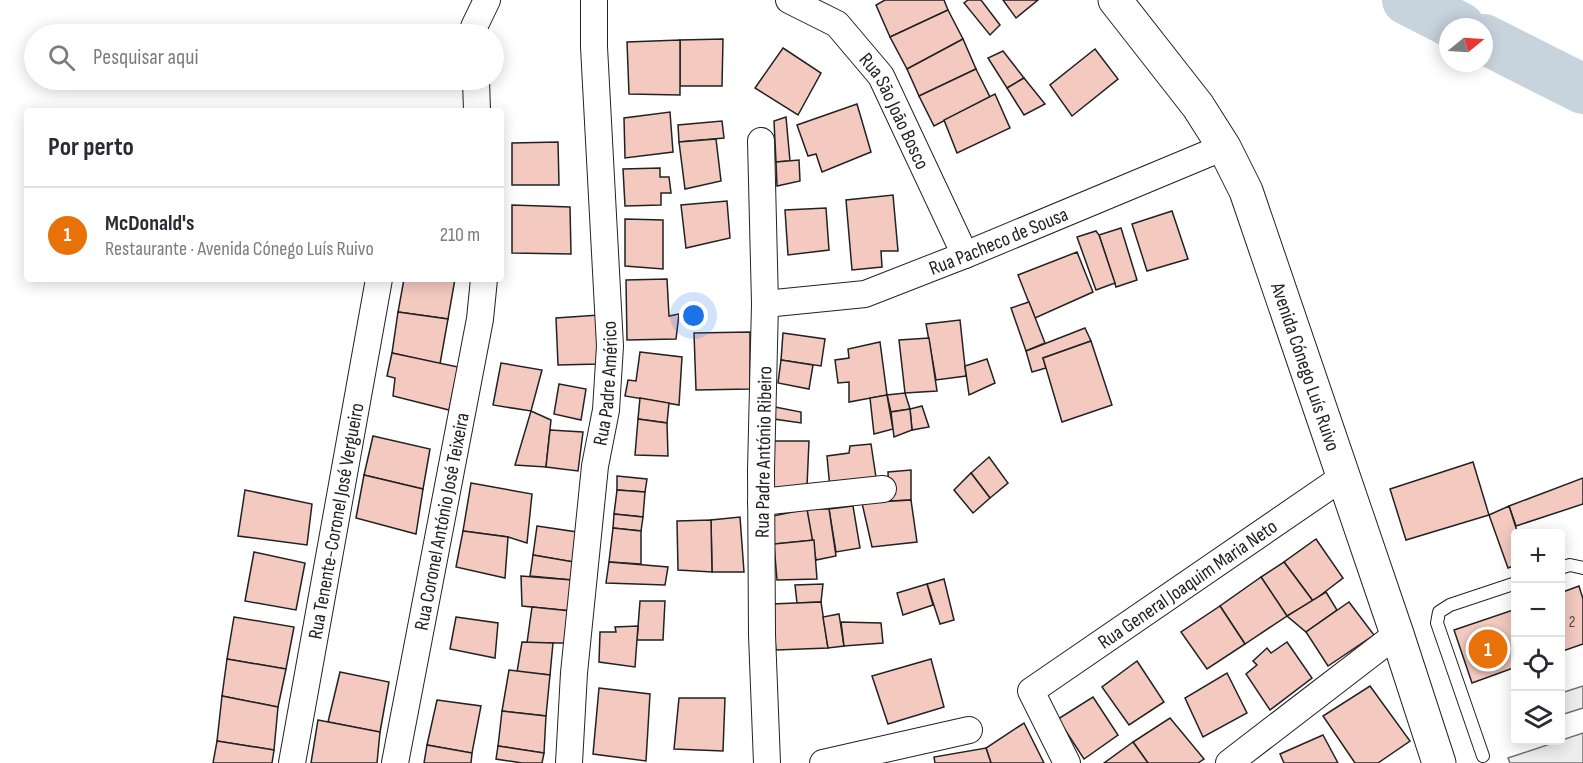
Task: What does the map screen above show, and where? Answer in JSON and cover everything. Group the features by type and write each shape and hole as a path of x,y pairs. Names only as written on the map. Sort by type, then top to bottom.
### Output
{"street":[{"path":"475,24 487,0"},
{"name":"Rua Padre Américo","path":"569,763 574,674 583,581 595,466 606,410 610,346 594,47 594,0"},
{"name":"Rua São João Bosco","path":"789,0 837,24 881,76 965,255"},
{"name":"Avenida Cónego Luís Ruivo","path":"1115,0 1198,106 1224,147 1246,191 1439,763"},
{"path":"476,90 477,108"},
{"name":"Rua Padre António Ribeiro","path":"761,141 765,304 761,502 762,635 767,763"},
{"name":"Rua Pacheco de Sousa","path":"765,304 865,294 965,255 1224,147"},
{"name":"Rua Tenente-Coronel José Vergueiro","path":"292,763 378,282"},
{"name":"Rua Coronel António José Teixeira","path":"395,763 480,319 484,282"},
{"name":"Rua General Joaquim Maria Neto","path":"1067,763 1031,691 1343,477"},
{"path":"761,502 884,489"},
{"path":"1229,763 1397,634"},
{"path":"823,763 915,753 969,730"}],"lane":[{"path":"1565,566 1570,565 1583,568"},
{"path":"1483,756 1437,623 1439,612 1450,605 1511,584"}],"shaded area":[{"path":"1583,686 1583,708 1565,714 1565,692"},
{"path":"1583,733 1583,763 1510,763 1508,758 1547,745 1565,745 1565,739"}],"building":[{"path":"885,0 944,0 948,10 890,37 876,5"},
{"path":"968,0 981,0 1000,25 990,35 964,3"},
{"path":"1003,0 1038,0 1016,18"},
{"path":"948,10 963,39 907,69 890,37"},
{"path":"723,39 722,86 680,86 680,40"},
{"path":"963,39 976,69 919,96 907,69"},
{"path":"680,40 680,95 629,94 627,42"},
{"path":"783,48 821,73 798,115 755,88"},
{"path":"1095,49 1118,79 1072,116 1050,85"},
{"path":"1003,51 1024,78 1007,88 988,58"},
{"path":"976,69 990,97 934,126 919,96"},
{"path":"1024,78 1045,104 1024,115 1007,88"},
{"path":"995,94 1010,128 957,153 944,120"},
{"path":"857,104 871,152 822,172 816,154 808,156 797,125"},
{"path":"670,112 673,152 625,158 624,118"},
{"path":"786,117 790,161 776,162 774,121"},
{"path":"722,121 724,138 679,142 678,125"},
{"path":"716,139 721,181 685,189 679,142"},
{"path":"558,142 559,185 512,185 512,143"},
{"path":"799,160 800,181 777,186 776,162"},
{"path":"660,168 660,177 669,177 671,193 661,193 661,205 625,206 623,169"},
{"path":"893,195 898,251 881,251 882,267 852,270 846,200"},
{"path":"727,201 730,238 686,248 681,205"},
{"path":"512,205 570,207 571,254 512,253"},
{"path":"826,208 829,250 788,255 785,210"},
{"path":"1172,211 1188,259 1147,271 1132,224"},
{"path":"625,219 663,220 663,269 625,266"},
{"path":"1121,228 1137,280 1116,287 1099,235"},
{"path":"1096,231 1115,283 1096,290 1077,237"},
{"path":"1077,252 1093,292 1035,318 1018,275"},
{"path":"667,279 669,316 679,314 676,339 627,340 626,280"},
{"path":"403,282 454,282 448,319 398,312"},
{"path":"1029,302 1045,343 1026,351 1011,308"},
{"path":"398,312 448,319 440,364 392,353"},
{"path":"599,315 599,364 558,365 556,318"},
{"path":"960,320 966,376 936,380 926,324"},
{"path":"1085,328 1091,341 1043,358 1046,368 1032,372 1026,351"},
{"path":"750,332 750,389 696,390 694,333"},
{"path":"783,333 825,339 821,366 781,360"},
{"path":"929,338 937,391 905,393 899,340"},
{"path":"1091,341 1112,405 1062,422 1043,358"},
{"path":"880,342 887,395 849,402 849,382 838,383 835,360 849,358 848,349"},
{"path":"640,352 682,357 679,405 625,396 628,380 636,381"},
{"path":"392,353 458,367 449,410 393,396 395,378 387,376"},
{"path":"987,359 995,383 969,395 965,366"},
{"path":"781,360 813,365 809,389 778,383"},
{"path":"501,363 542,370 531,411 493,405"},
{"path":"559,384 586,389 581,420 554,414"},
{"path":"905,393 910,409 891,412 887,395"},
{"path":"887,395 893,429 874,434 870,398"},
{"path":"640,398 669,403 667,423 638,419"},
{"path":"922,406 929,427 912,430 910,409"},
{"path":"775,407 801,412 801,423 774,419"},
{"path":"910,409 912,430 894,437 891,412"},
{"path":"531,411 551,420 546,467 515,465"},
{"path":"638,419 667,423 668,456 635,455"},
{"path":"550,430 583,432 578,471 546,467"},
{"path":"373,436 430,449 423,489 364,475"},
{"path":"774,441 809,441 807,486 771,488"},
{"path":"871,444 877,484 830,489 827,456 849,453 850,446"},
{"path":"989,457 1008,483 990,498 971,473"},
{"path":"1473,462 1489,515 1406,540 1390,489"},
{"path":"911,470 911,500 889,501 888,472"},
{"path":"971,473 990,498 973,513 954,490"},
{"path":"364,475 423,489 416,534 356,518"},
{"path":"617,476 647,479 645,492 617,490"},
{"path":"1583,478 1583,504 1516,526 1509,506"},
{"path":"471,483 532,494 527,543 508,537 463,531"},
{"path":"245,490 312,504 307,545 238,536"},
{"path":"617,490 645,492 643,517 614,514"},
{"path":"911,500 917,542 872,547 862,503"},
{"path":"853,506 860,548 836,552 829,509"},
{"path":"1509,506 1516,529 1511,529 1511,567 1508,568 1489,515"},
{"path":"807,509 814,540 767,545 768,517"},
{"path":"807,509 829,509 836,556 816,560"},
{"path":"614,514 643,517 641,531 613,528"},
{"path":"740,517 744,572 712,572 711,520"},
{"path":"711,520 712,572 678,570 677,521"},
{"path":"537,526 577,532 574,562 533,555"},
{"path":"613,528 641,531 641,564 609,562"},
{"path":"463,531 508,537 505,578 456,567"},
{"path":"1316,539 1343,578 1313,601 1284,562"},
{"path":"814,540 817,579 777,580 774,544"},
{"path":"254,552 305,563 296,610 245,601"},
{"path":"533,555 574,562 572,580 530,576"},
{"path":"609,562 668,567 665,585 606,583"},
{"path":"1284,562 1313,601 1287,616 1261,577"},
{"path":"521,576 572,580 571,611 522,606"},
{"path":"1261,577 1287,616 1245,644 1220,606"},
{"path":"944,579 954,620 940,624 927,584"},
{"path":"823,584 821,602 797,603 795,585"},
{"path":"927,584 933,605 903,615 897,593"},
{"path":"1579,586 1583,599 1583,644 1565,650 1565,637 1565,591"},
{"path":"1326,592 1337,610 1306,632 1287,616"},
{"path":"640,601 665,601 663,640 637,640"},
{"path":"821,602 828,648 776,650 771,604"},
{"path":"1349,602 1374,635 1328,666 1306,632"},
{"path":"1220,606 1245,644 1207,669 1181,632"},
{"path":"532,607 571,611 566,643 527,643"},
{"path":"1511,611 1511,669 1472,683 1454,630"},
{"path":"839,614 844,646 828,648 823,617"},
{"path":"234,617 294,627 286,669 227,659"},
{"path":"456,617 498,623 495,658 450,649"},
{"path":"841,622 881,623 883,643 844,646"},
{"path":"638,626 635,667 599,662 600,632 616,632 615,627"},
{"path":"522,642 553,643 550,675 517,672"},
{"path":"1287,642 1312,678 1270,710 1246,674 1257,665 1253,661 1267,648 1271,653"},
{"path":"227,659 286,669 278,707 222,696"},
{"path":"931,659 944,707 888,724 872,676"},
{"path":"1137,661 1164,702 1129,725 1102,687"},
{"path":"509,670 550,675 546,716 502,711"},
{"path":"340,672 389,682 380,732 328,722"},
{"path":"1227,673 1247,713 1203,737 1185,698"},
{"path":"1370,686 1410,741 1378,763 1355,763 1323,716"},
{"path":"599,688 650,694 646,761 593,754"},
{"path":"222,696 278,707 274,750 217,741"},
{"path":"1093,697 1118,735 1084,759 1058,719"},
{"path":"679,698 725,698 723,751 674,749"},
{"path":"437,700 481,706 472,753 427,745"},
{"path":"502,711 546,716 544,753 498,746"},
{"path":"1170,718 1204,759 1198,763 1148,763 1133,742"},
{"path":"318,720 380,732 377,763 311,763"},
{"path":"1024,723 1044,763 991,763 986,748"},
{"path":"1323,735 1338,763 1284,763 1280,754"},
{"path":"217,741 274,750 272,763 213,763"},
{"path":"1133,742 1148,763 1104,763"},
{"path":"427,745 472,753 471,763 424,763"},
{"path":"498,746 544,753 542,763 496,759"},
{"path":"986,748 991,763 935,763 934,757"}],"waterway":[{"path":"1407,0 1442,18"},
{"path":"1493,44 1583,89"}],"place":[{"name":"McDonald's","path":"1488,649"}]}
